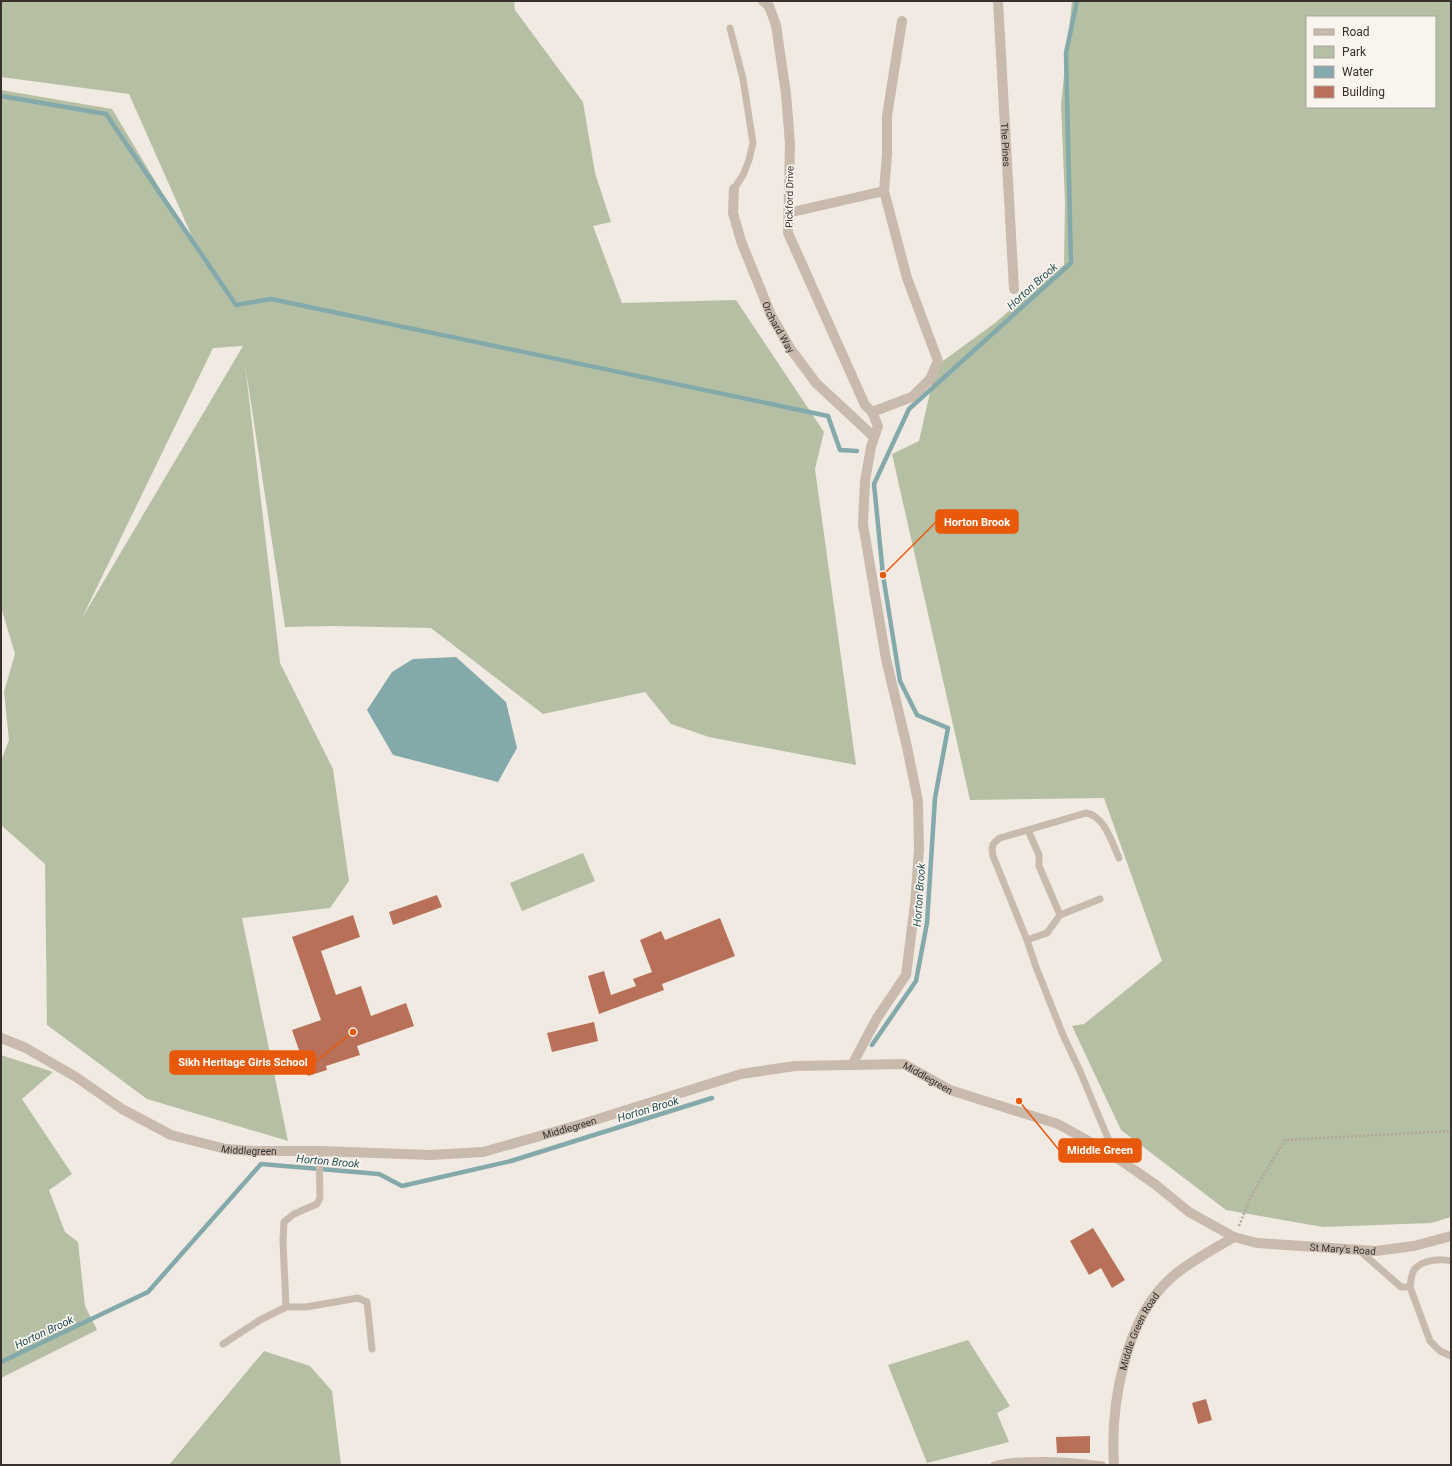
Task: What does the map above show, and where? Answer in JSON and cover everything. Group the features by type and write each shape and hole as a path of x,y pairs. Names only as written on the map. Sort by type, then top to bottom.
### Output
{"street":[{"name":"Pickford Drive","path":"763,1 769,6 776,25 786,94 790,144 788,233 865,406 872,412 878,426 874,437"},
{"name":"The Pines","path":"998,1 1014,290"},
{"path":"872,412 912,397 930,379 938,361 907,278 884,191 887,155 887,116 902,21"},
{"name":"Orchard Way","path":"734,189 734,213 741,241 771,315 790,348 816,383 874,437"},
{"path":"788,213 884,191"},
{"path":"852,1065 877,1018 906,975 915,904 919,849 918,802 907,747 886,659 863,524 865,481 874,437"},
{"name":"Middlegreen","path":"1,1038 24,1047 63,1069 122,1109 171,1135 226,1149 254,1151 319,1151 430,1155 483,1152 582,1124 741,1074 795,1066 904,1064 950,1090 1058,1124 1110,1153 1156,1185 1189,1212 1234,1237"},
{"name":"St Mary's Road","path":"1234,1237 1257,1243 1376,1251 1414,1246 1451,1236"},
{"name":"Middle Green Road","path":"1114,1465 1112,1444 1120,1379 1130,1344 1148,1304 1172,1277 1234,1237"}],"lane":[{"path":"730,28 743,79 753,143 746,168 734,189"},
{"path":"1119,858 1100,820 1092,814 1086,813 1000,838 994,842 992,847 996,863 1027,940 1062,1035 1080,1071 1106,1136 1119,1159"},
{"path":"1028,830 1039,855 1039,866 1060,915"},
{"path":"1027,940 1047,933 1060,915 1100,899"},
{"path":"286,1308 283,1240 284,1222 294,1214 318,1204 320,1198 319,1151"},
{"path":"1360,1250 1401,1287 1410,1286"},
{"path":"1451,1261 1443,1259 1419,1266 1414,1270 1410,1286 1430,1341 1440,1351 1451,1356"},
{"path":"223,1344 260,1320 286,1308 306,1307 358,1298 367,1302 372,1349"},
{"path":"994,1465 1006,1462 1052,1461 1102,1465"}],"path":[{"path":"1234,1237 1252,1194 1285,1140 1451,1131"}],"green space":[{"path":"1,1 514,1 515,10 583,102 595,173 611,222 593,226 622,303 736,300 824,432 815,469 856,765 709,737 671,724 645,692 543,714 431,628 333,626 285,627 245,364 280,663 333,769 349,881 330,908 242,918 288,1141 147,1099 47,1025 45,864 1,825 1,761 9,740 4,692 15,654 1,607 1,90 112,109 202,259 129,94 1,77","holes":["243,346 82,618 213,348"]},
{"path":"1072,1 1451,1 1451,1217 1431,1223 1323,1227 1226,1210 1121,1130 1072,1026 1084,1024 1162,961 1104,798 970,800 892,454 919,441 936,366 995,323 1043,281 1064,265 1065,202 1061,104"},
{"path":"583,853 595,881 522,911 510,883"},
{"path":"1,1055 53,1072 22,1099 72,1174 49,1190 65,1232 78,1242 85,1306 97,1330 1,1378"},
{"path":"968,1340 1010,1406 997,1413 1009,1442 927,1463 888,1365"},
{"path":"264,1351 310,1366 332,1391 341,1465 169,1465"}],"water":[{"path":"456,657 506,702 517,748 498,782 393,755 367,710 392,672 413,659"}],"building":[{"path":"437,895 442,907 393,925 389,912"},
{"path":"353,915 360,937 321,951 336,995 361,986 371,1016 406,1003 414,1026 357,1046 360,1055 326,1066 327,1070 308,1076 292,1030 321,1020 292,937"},
{"path":"720,918 735,956 662,984 664,990 599,1014 588,976 604,971 611,995 636,986 633,979 652,972 640,940 661,931 665,940"},
{"path":"594,1022 598,1041 552,1052 547,1033"},
{"path":"1093,1228 1125,1280 1112,1288 1101,1268 1089,1275 1070,1241"},
{"path":"1206,1399 1212,1420 1198,1424 1192,1403"},
{"path":"1090,1436 1090,1453 1057,1453 1056,1437"}],"waterway":[{"name":"Horton Brook","path":"872,1045 916,981 927,923 935,798 948,728 917,715 900,681 883,575 874,484 909,409 1071,263 1066,53 1077,1"},
{"path":"1,96 106,114 236,305 271,299 828,416 840,450 857,451"},
{"name":"Horton Brook","path":"1,1362 148,1292 261,1164 379,1174 402,1186 511,1161 712,1098"}],"place":[{"name":"Horton Brook","path":"883,575"},
{"name":"Sikh Heritage Girls School","path":"353,1032"},
{"name":"Middle Green","path":"1019,1101"}]}
